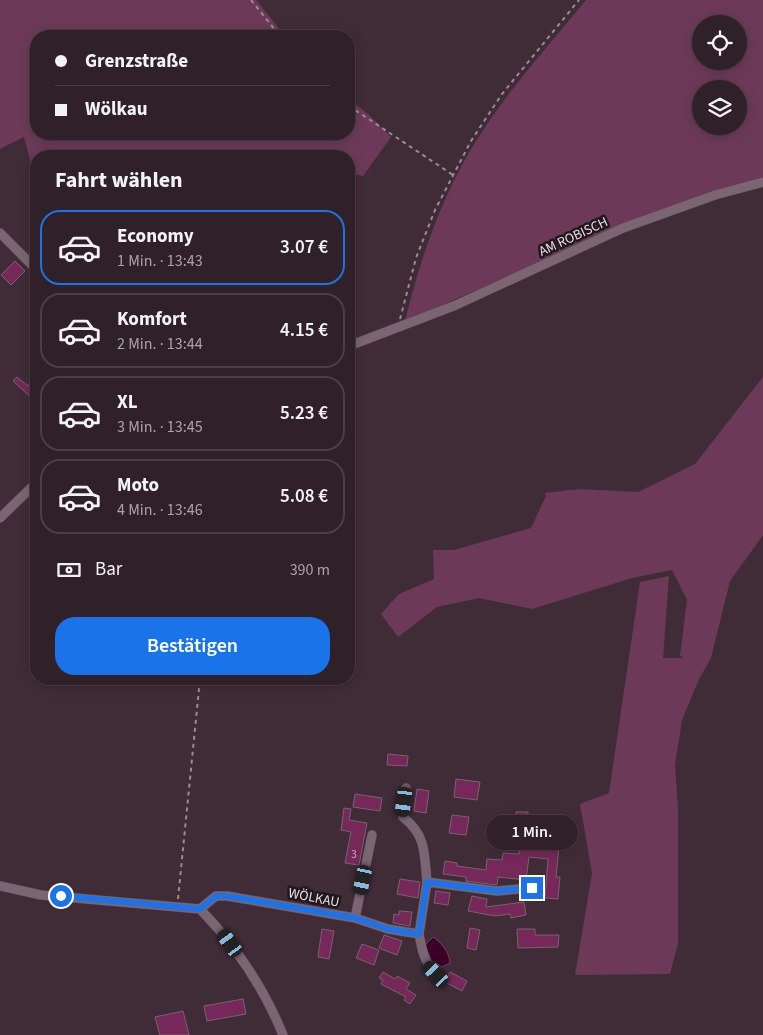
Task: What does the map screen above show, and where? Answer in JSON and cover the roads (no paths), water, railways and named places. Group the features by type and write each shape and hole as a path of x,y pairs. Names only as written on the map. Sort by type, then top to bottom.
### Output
{"street":[{"name":"AM ROBISCH","path":"355,344 456,305 623,228 715,195 763,182"},
{"path":"0,233 30,263"},
{"path":"0,518 30,489"},
{"path":"406,788 403,817 415,826 422,843 427,882 419,934 427,966 436,974"},
{"path":"355,918 372,835"},
{"path":"427,882 497,891 532,888"},
{"path":"0,886 41,895 200,909 221,930 248,968 275,1016 283,1035"},
{"name":"WÖLKAU","path":"200,909 216,896 227,896 355,918 388,929 419,934"}]}
